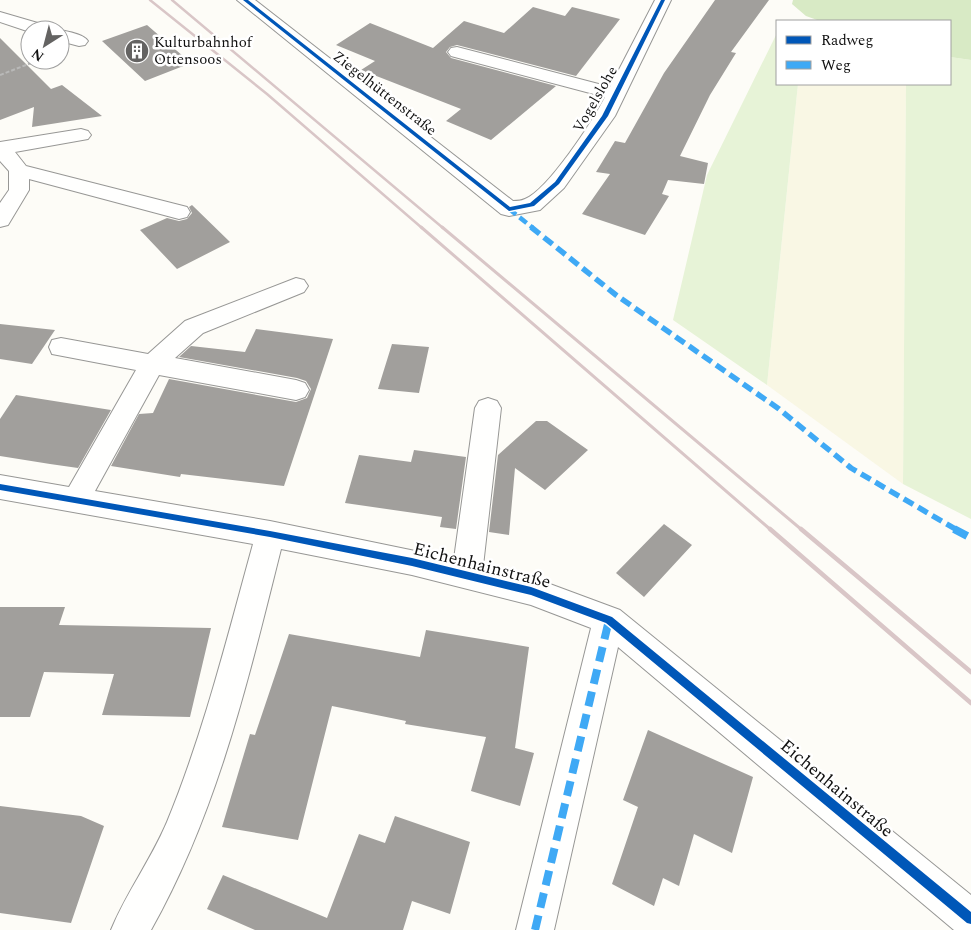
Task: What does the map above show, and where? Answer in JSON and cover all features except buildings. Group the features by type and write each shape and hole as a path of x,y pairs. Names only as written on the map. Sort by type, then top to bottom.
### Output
{"street":[{"path":"249,3 272,0"},
{"name":"Vogelslohe","path":"509,208 532,206 558,183 605,116 663,0"},
{"name":"Ziegelhüttenstraße","path":"249,3 509,208"},
{"path":"0,17 20,23"},
{"path":"70,39 79,41"},
{"path":"457,52 616,94"},
{"path":"0,148 81,135"},
{"path":"0,148 19,170 179,212"},
{"path":"0,220 19,190 19,170"},
{"path":"76,500 152,365 194,327 296,286"},
{"path":"61,347 296,390"},
{"path":"467,575 488,408"},
{"name":"Eichenhainstraße","path":"0,487 270,534 467,575 531,590 609,620 971,919"},
{"path":"130,930 151,898 203,778 270,534"},
{"path":"535,930 609,620"}],"path":[{"path":"0,75 20,67"}],"shaded area":[{"path":"798,85 906,85 903,484 767,385"}],"green space":[{"path":"793,0 971,0 971,60 951,57 951,20 817,20 806,16 792,4"},
{"path":"776,35 776,85 798,85 767,385 673,320 707,175"},
{"path":"951,57 971,60 971,519 903,484 906,85 951,85"}],"railway":[{"path":"150,0 267,94 422,228"},
{"path":"172,0 443,228"},
{"path":"421,227 771,530"},
{"path":"442,227 802,530"},
{"path":"770,529 971,703"},
{"path":"801,529 971,672"}],"marked path":[{"path":"509,209 616,295 779,409 851,468 971,538"},
{"path":"535,930 609,620"}],"cycle path":[{"path":"245,0 509,209 532,205 557,183 605,116 663,0"},
{"path":"0,487 270,534 412,562 531,591 609,620 971,919"}],"place":[{"name":"Kulturbahnhof Ottensoos","path":"137,51"}]}
